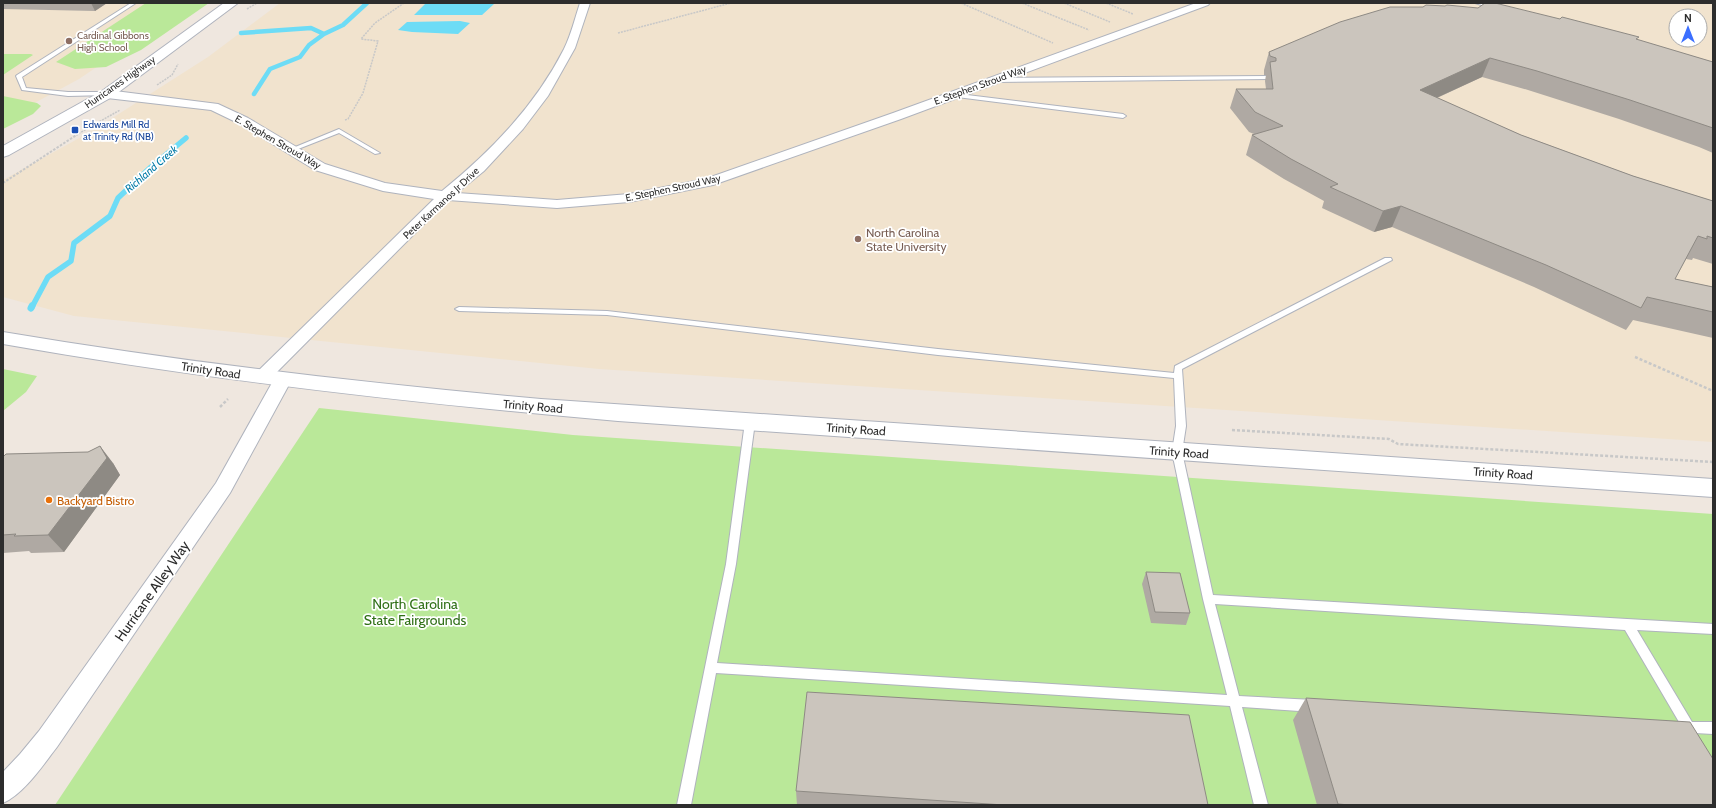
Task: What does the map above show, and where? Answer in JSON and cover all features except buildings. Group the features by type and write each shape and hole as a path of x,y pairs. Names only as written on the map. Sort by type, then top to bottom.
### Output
{"main road":[{"name":"Hurricanes Highway","path":"3,152 108,94 232,3"},
{"name":"Trinity Road","path":"3,338 139,360 272,379 467,400 750,422 1713,488"}],"street":[{"name":"Peter Karmanos Jr Drive","path":"272,379 445,196 479,168 519,126 544,94 570,48 585,3"},
{"name":"E. Stephen Stroud Way","path":"108,94 214,107 244,121 320,167 353,179 382,187 445,196 557,204 629,198 708,182 1205,3"},
{"name":"Hurricane Alley Way","path":"3,790 29,763 48,739 219,494 272,379"}],"lane":[{"path":"108,94 68,94 24,89 19,76 134,3"},
{"path":"1477,3 1488,6"},
{"path":"993,80 1267,78"},
{"path":"951,95 1123,116"},
{"path":"291,150 339,131 377,153"},
{"path":"1261,805 1208,599 1177,452 1181,426 1180,376 1178,368 1388,260"},
{"path":"459,309 606,313 938,352 1180,376"},
{"path":"684,805 731,564 750,422"},
{"path":"1208,599 1713,629"},
{"path":"1628,625 1695,739"},
{"path":"711,668 1322,706"},
{"path":"1672,726 1713,728"}],"path":[{"path":"341,122 348,119 363,93 378,41 362,39 366,32 376,22 404,3"},
{"path":"618,33 731,3"},
{"path":"961,3 1056,44"},
{"path":"1022,3 1090,31"},
{"path":"1064,3 1113,23"},
{"path":"1106,3 1135,15"},
{"path":"3,183 76,135 116,113"},
{"path":"1635,357 1713,391"},
{"path":"220,407 228,399"},
{"path":"1232,430 1389,439 1398,444 1713,462"}],"shaded area":[{"name":"Cardinal Gibbons High School","path":"3,3 192,3 79,79 3,120"},
{"name":"North Carolina State University","path":"280,3 1713,3 1713,442 599,369 74,316 3,297 3,180 92,131 208,57"}],"green space":[{"path":"146,3 209,3 141,50 106,67 75,69 56,62"},
{"path":"3,54 31,54 33,55 3,75"},
{"path":"3,96 37,103 41,106 33,114 3,129"},
{"path":"3,369 37,376 26,392 3,411"},
{"name":"North Carolina State Fairgrounds","path":"319,408 573,435 1713,514 1713,805 55,805"}],"water":[{"path":"426,3 494,4 482,15 414,15"},
{"path":"460,21 470,23 458,34 398,30 407,22"}],"waterway":[{"name":"Richland Creek","path":"324,34 343,25 367,3"},
{"path":"241,33 311,28 324,34"},
{"name":"Richland Creek","path":"254,94 270,69 300,57 309,45 324,34"},
{"name":"Richland Creek","path":"32,307 48,277 71,261 74,243 110,216 118,198 151,167 186,138"}],"place":[{"name":"Cardinal Gibbons High School","path":"69,41"},
{"name":"Edwards Mill Rd at Trinity Rd (NB)","path":"75,130"},
{"name":"North Carolina State University","path":"858,239"},
{"name":"Backyard Bistro","path":"49,500"}]}
